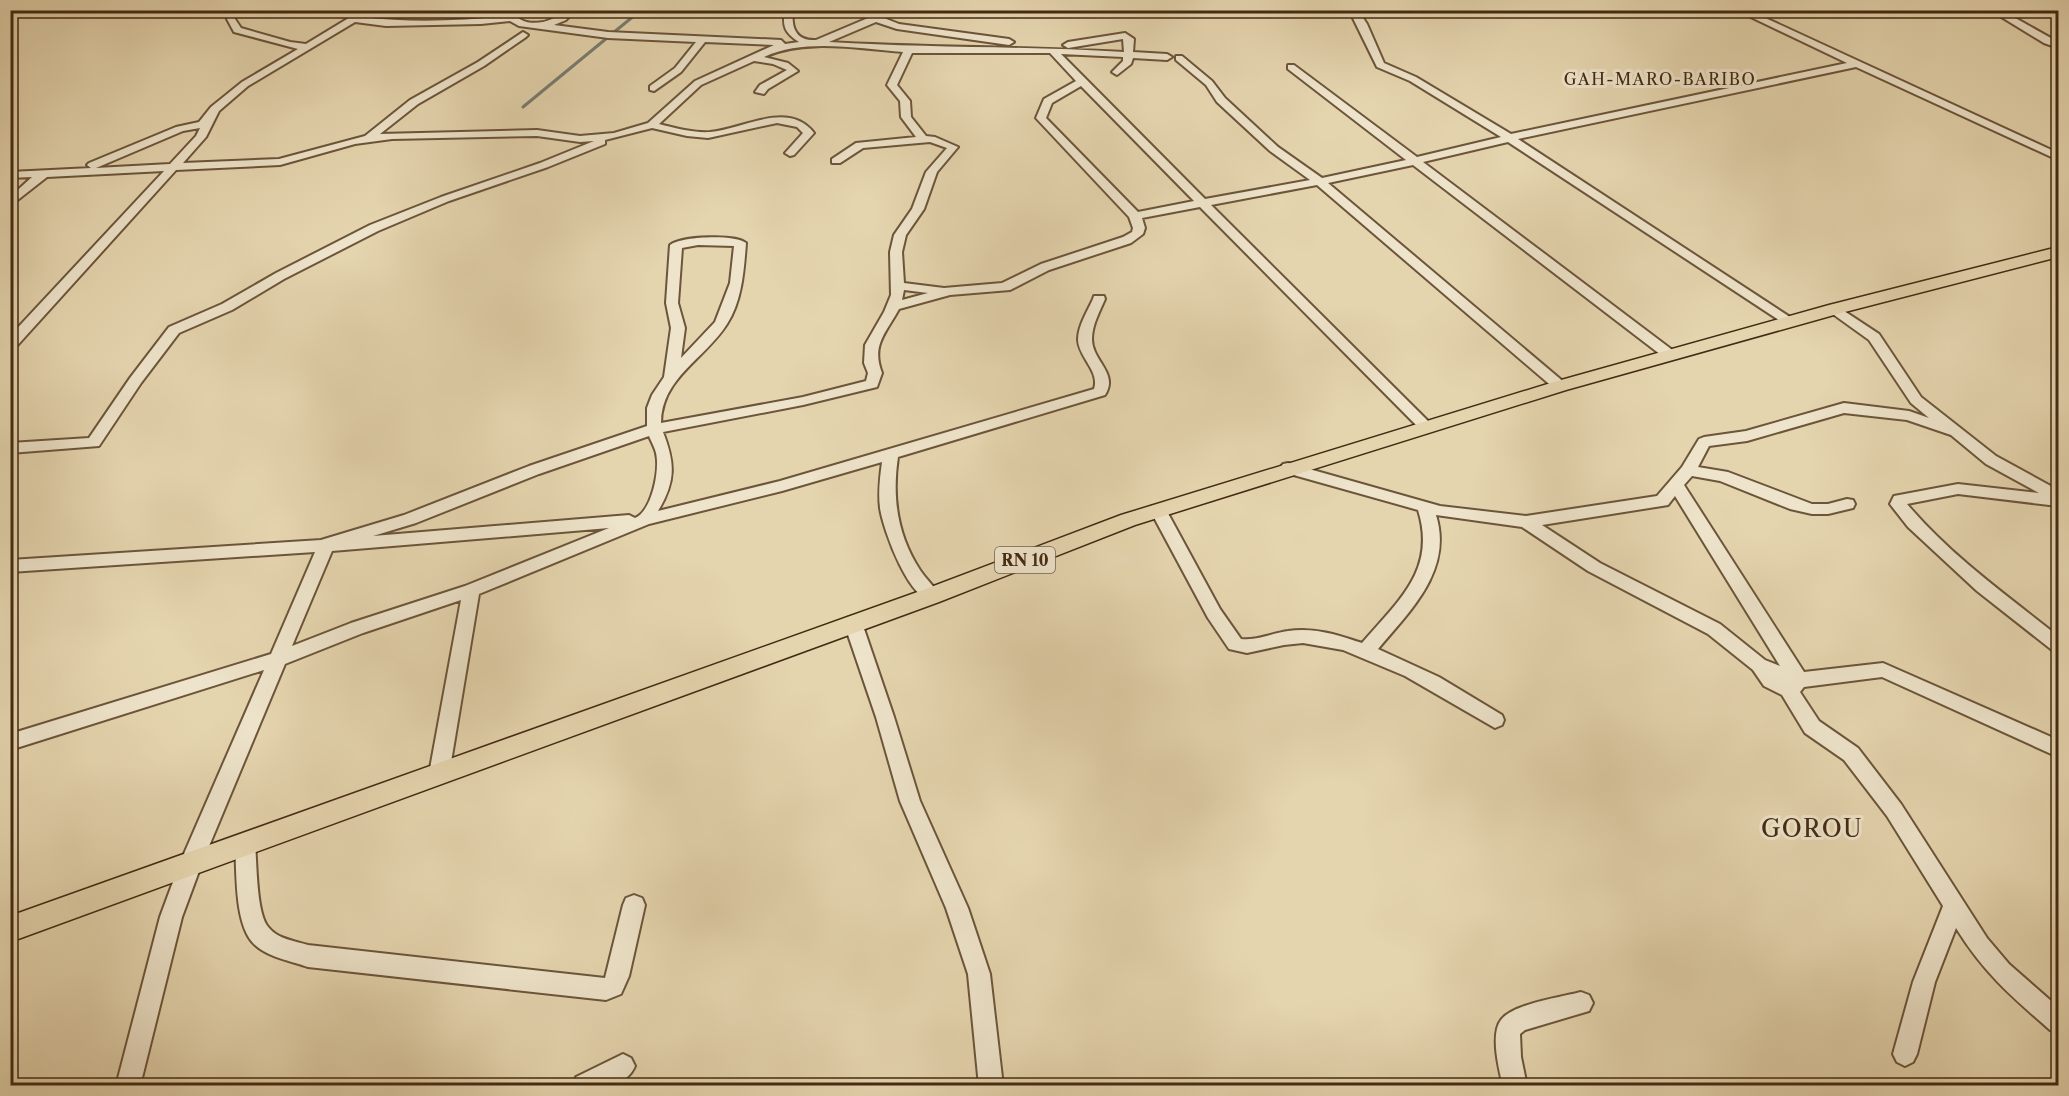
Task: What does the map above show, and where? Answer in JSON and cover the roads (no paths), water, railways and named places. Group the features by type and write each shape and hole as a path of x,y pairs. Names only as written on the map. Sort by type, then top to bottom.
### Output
{"main road":[{"name":"RN 10","path":"10,929 931,596 1158,510 1288,468 1560,386 1835,309 2058,252"}],"street":[{"path":"232,10 231,19 237,30 289,45 310,46"},
{"path":"75,171 180,129 203,124 216,109 245,84 369,10"},
{"path":"542,27 562,18 571,10"},
{"path":"789,10 787,25 791,33 806,43"},
{"path":"10,448 94,443 135,381 174,330 227,307 280,276 374,228 615,136 652,125 698,83 775,48 818,43 896,10"},
{"path":"1353,10 1362,24 1380,65 1413,79 1509,138 1788,322"},
{"path":"1740,10 2058,157"},
{"path":"1994,10 2058,45"},
{"path":"354,19 386,23 481,21 508,14 519,23 542,27 611,35 700,41 818,43 909,50 1050,50 1128,55 1167,57 1117,72 1128,62 1128,55 1129,39 1121,36 1050,50 897,26 877,19"},
{"path":"369,138 414,102 481,64 523,35"},
{"path":"654,88 678,70 700,41"},
{"path":"909,50 892,85 904,101 906,117 923,139"},
{"path":"1050,50 1426,428"},
{"path":"754,58 774,61 787,65 793,70 790,74 764,87 760,92"},
{"path":"1179,58 1209,83 1221,100 1274,149 1319,181 1560,386"},
{"path":"1136,216 1416,162 1509,138 1857,64"},
{"path":"1291,67 1670,355"},
{"path":"898,286 949,291 1005,287 1045,267 1127,240 1137,234 1139,228 1136,216 1041,118 1048,101 1082,81"},
{"path":"10,345 177,165 201,137 216,109"},
{"path":"652,125 708,135 769,122 794,120 810,133 790,153"},
{"path":"10,174 280,162 369,138 537,133 580,139 615,136"},
{"path":"128,1086 171,917 191,864 327,544 410,519 534,470 654,429 713,416 803,401 872,384 875,373 870,363 870,350 892,308 898,286 895,249 898,237 917,210 923,188 932,171 953,150 949,145 923,139 860,145 836,161"},
{"path":"10,203 44,173"},
{"path":"645,520 658,498 665,475 664,454 654,429 654,408 659,395 671,377 722,323 736,283 740,243 698,241 676,245 672,303 678,328 671,377"},
{"path":"892,308 949,291"},
{"path":"10,742 278,658 357,628 471,590 645,520 782,486 1100,392 1105,385 1105,380 1090,360 1085,339 1100,300"},
{"path":"1835,309 1874,337 1916,400 1991,460 2058,499"},
{"path":"1288,468 1440,511 1526,522 1662,501 1688,470 1704,442 1747,436 1844,408 1909,416 1956,432"},
{"path":"891,453 886,492 889,517 900,546 920,584 931,596"},
{"path":"1688,470 1723,476 1796,505 1812,509 1828,510 1847,504"},
{"path":"1675,483 1794,685 1812,727 1851,754 1894,810 1979,945 2001,972 2058,1022"},
{"path":"2058,499 1958,489 1900,500 1898,504 1914,523 1983,587 2058,645"},
{"path":"1365,652 1405,604 1427,568 1433,546 1425,507"},
{"path":"1158,510 1214,613 1235,644 1250,646 1285,638 1320,638 1385,658 1441,686 1494,720"},
{"path":"10,566 177,558 327,544 645,520"},
{"path":"1526,522 1594,567 1714,629 1759,665 1794,685 1883,670 2058,749"},
{"path":"439,774 471,590"},
{"path":"853,623 885,717 910,801 957,908 979,974 991,1086"},
{"path":"245,844 253,921 258,934 271,944 308,956 606,989 613,986 618,976 634,905"},
{"path":"1905,1054 1924,982 1954,905"},
{"path":"1515,1086 1510,1069 1507,1043 1509,1028 1519,1020 1581,1003"},
{"path":"585,1086 624,1066"}],"waterway":[{"path":"523,107 641,10"}],"district":[{"name":"GAH-MARO-BARIBO","path":"1660,79"},
{"name":"GOROU","path":"1812,828"}]}
